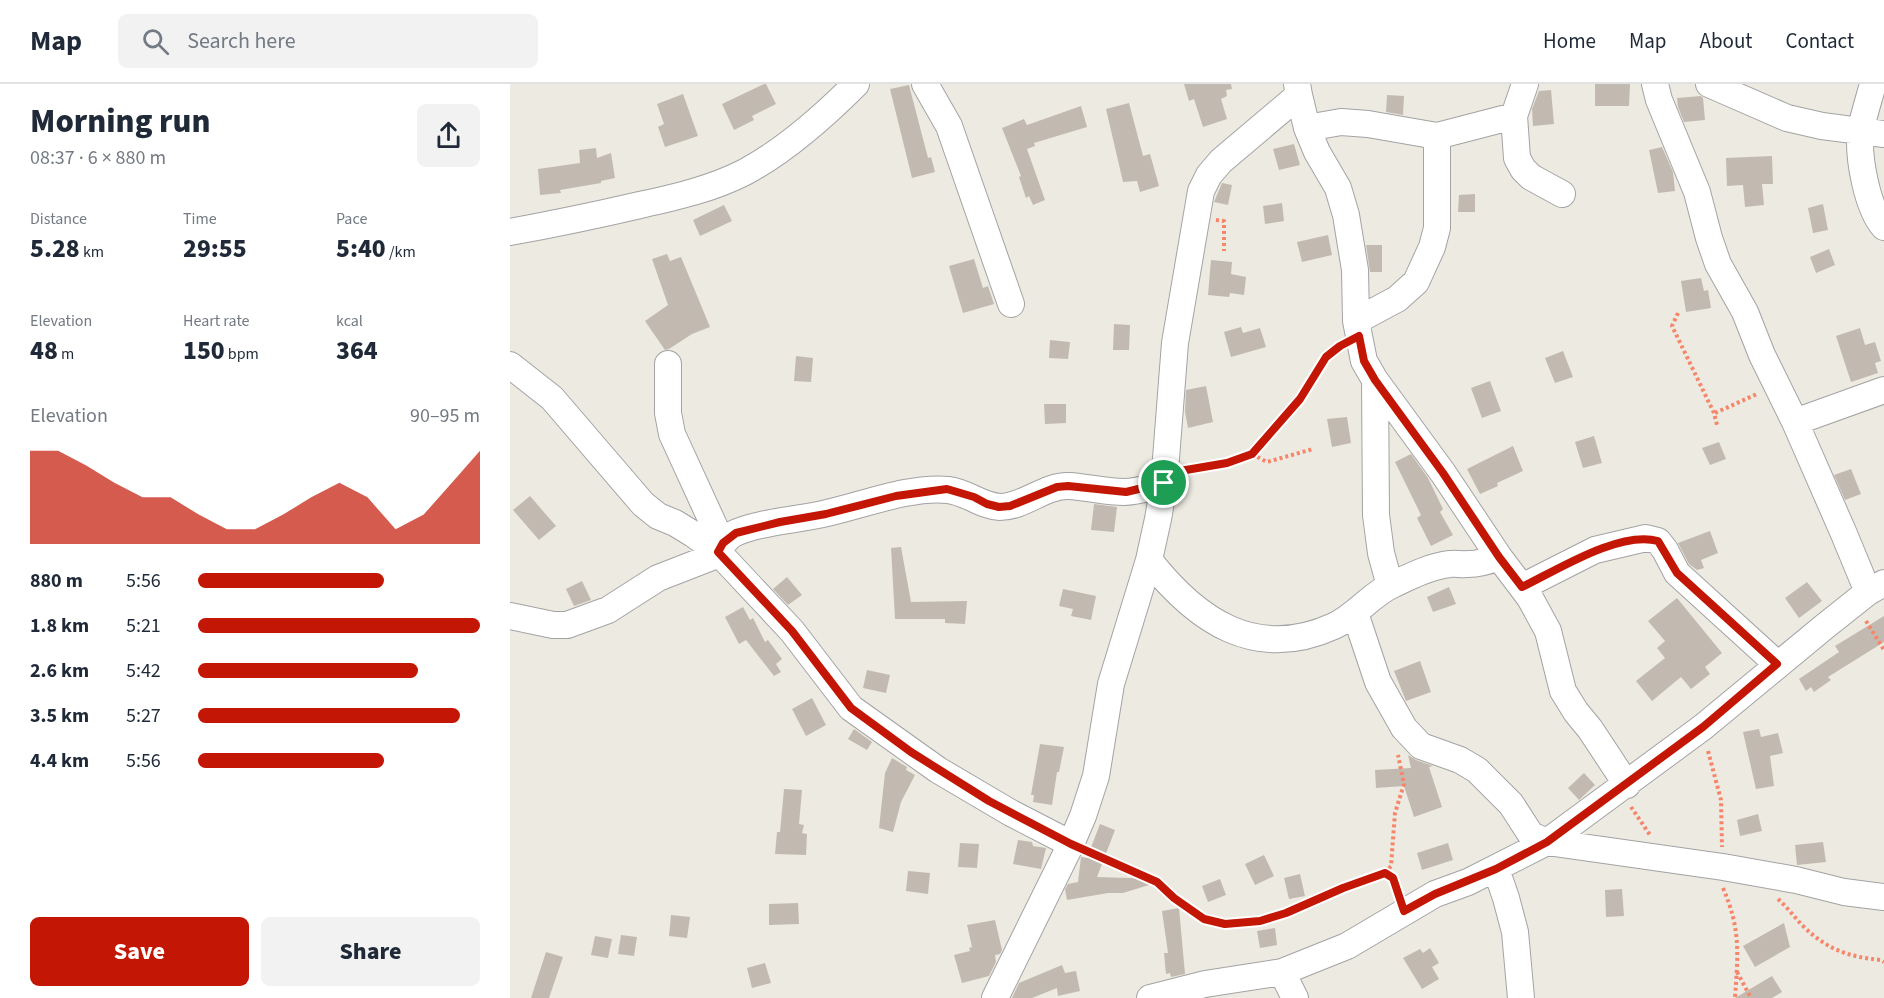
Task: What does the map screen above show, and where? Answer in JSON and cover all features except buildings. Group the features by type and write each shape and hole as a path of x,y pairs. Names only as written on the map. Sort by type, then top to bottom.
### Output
{"street":[{"path":"510,232 650,203 724,181 771,156 839,101 856,84"},
{"path":"924,84 949,126 1011,304"},
{"path":"1525,84 1514,116 1517,158 1523,170 1531,177 1562,194"},
{"path":"1150,998 1205,984 1240,988 1282,972 1347,946 1435,894 1496,869 1547,842 1703,727 1777,664 1876,588 1795,422 1745,312 1718,264 1697,192 1659,100 1655,84"},
{"path":"1709,84 1787,118 1872,133"},
{"path":"1873,84 1872,133 1862,159 1872,210 1884,227"},
{"path":"995,998 1071,844 1096,776 1111,684 1149,560 1164,483 1175,343 1201,191 1209,175 1221,160 1298,90 1307,128 1317,152 1338,188 1346,215 1355,270 1357,328 1364,361 1375,380 1450,481 1499,557 1522,587 1548,631 1563,691 1627,785"},
{"path":"1307,128 1341,123 1368,124 1437,136 1514,116"},
{"path":"1357,328 1397,300 1416,282 1432,247 1437,228 1437,136"},
{"path":"668,364 668,413 672,434 720,548 792,631 851,708 938,770 1011,813 1071,844"},
{"path":"510,365 552,398 643,504 658,516 720,548"},
{"path":"1375,380 1376,515 1381,553 1390,586"},
{"path":"1795,422 1884,390"},
{"path":"510,616 553,625 567,625 584,620 608,610 658,578 701,563 736,533 826,514 881,499 947,489 999,507 1010,506 1057,487 1126,492 1164,483"},
{"path":"1522,587 1595,550 1646,538 1658,541 1677,573 1777,664"},
{"path":"1149,560 1164,579 1200,613 1214,622 1251,636 1282,640 1335,626 1390,586 1424,571 1450,564 1482,563 1499,557"},
{"path":"1355,613 1378,682 1404,728 1421,746 1460,760 1477,771 1511,804 1531,835 1547,842 1718,866 1796,880 1844,892 1884,897"},
{"path":"1496,869 1515,932 1521,998"},
{"path":"1282,972 1295,998"}],"path":[{"path":"1678,313 1672,326 1718,424"},
{"path":"1164,483 1174,472 1214,466 1252,454 1300,399 1326,357 1357,328"},
{"path":"1714,413 1778,386"},
{"path":"1252,454 1267,462 1312,449"},
{"path":"1703,727 1721,800 1718,866 1733,910 1738,937 1735,998"},
{"path":"1071,844 1157,882 1174,898 1204,919 1225,924 1260,921 1286,913 1343,888 1385,873 1391,866 1395,813 1404,784 1398,756 1403,742 1404,728"},
{"path":"1627,785 1623,796 1653,840 1645,857"},
{"path":"1385,873 1393,878 1404,911"},
{"path":"1771,894 1792,912 1804,927 1833,950 1884,962"},
{"path":"1737,971 1751,998"}],"route":[{"path":"1359,336 1364,361 1375,380 1474,516 1499,557 1522,587 1595,550 1646,538 1658,541 1677,573 1777,664 1703,727 1627,785 1547,842 1496,869 1435,894 1404,911 1393,878 1385,873 1359,881 1286,913 1260,921 1225,924 1204,919 1174,898 1157,882 1071,844 1011,813 938,770 851,708 792,631 718,552 723,543 736,533 930,490 947,489 960,492 999,507 1010,506 1057,487 1126,492 1164,483 1174,472 1227,463 1252,454 1300,399 1326,357 1359,336"}]}
